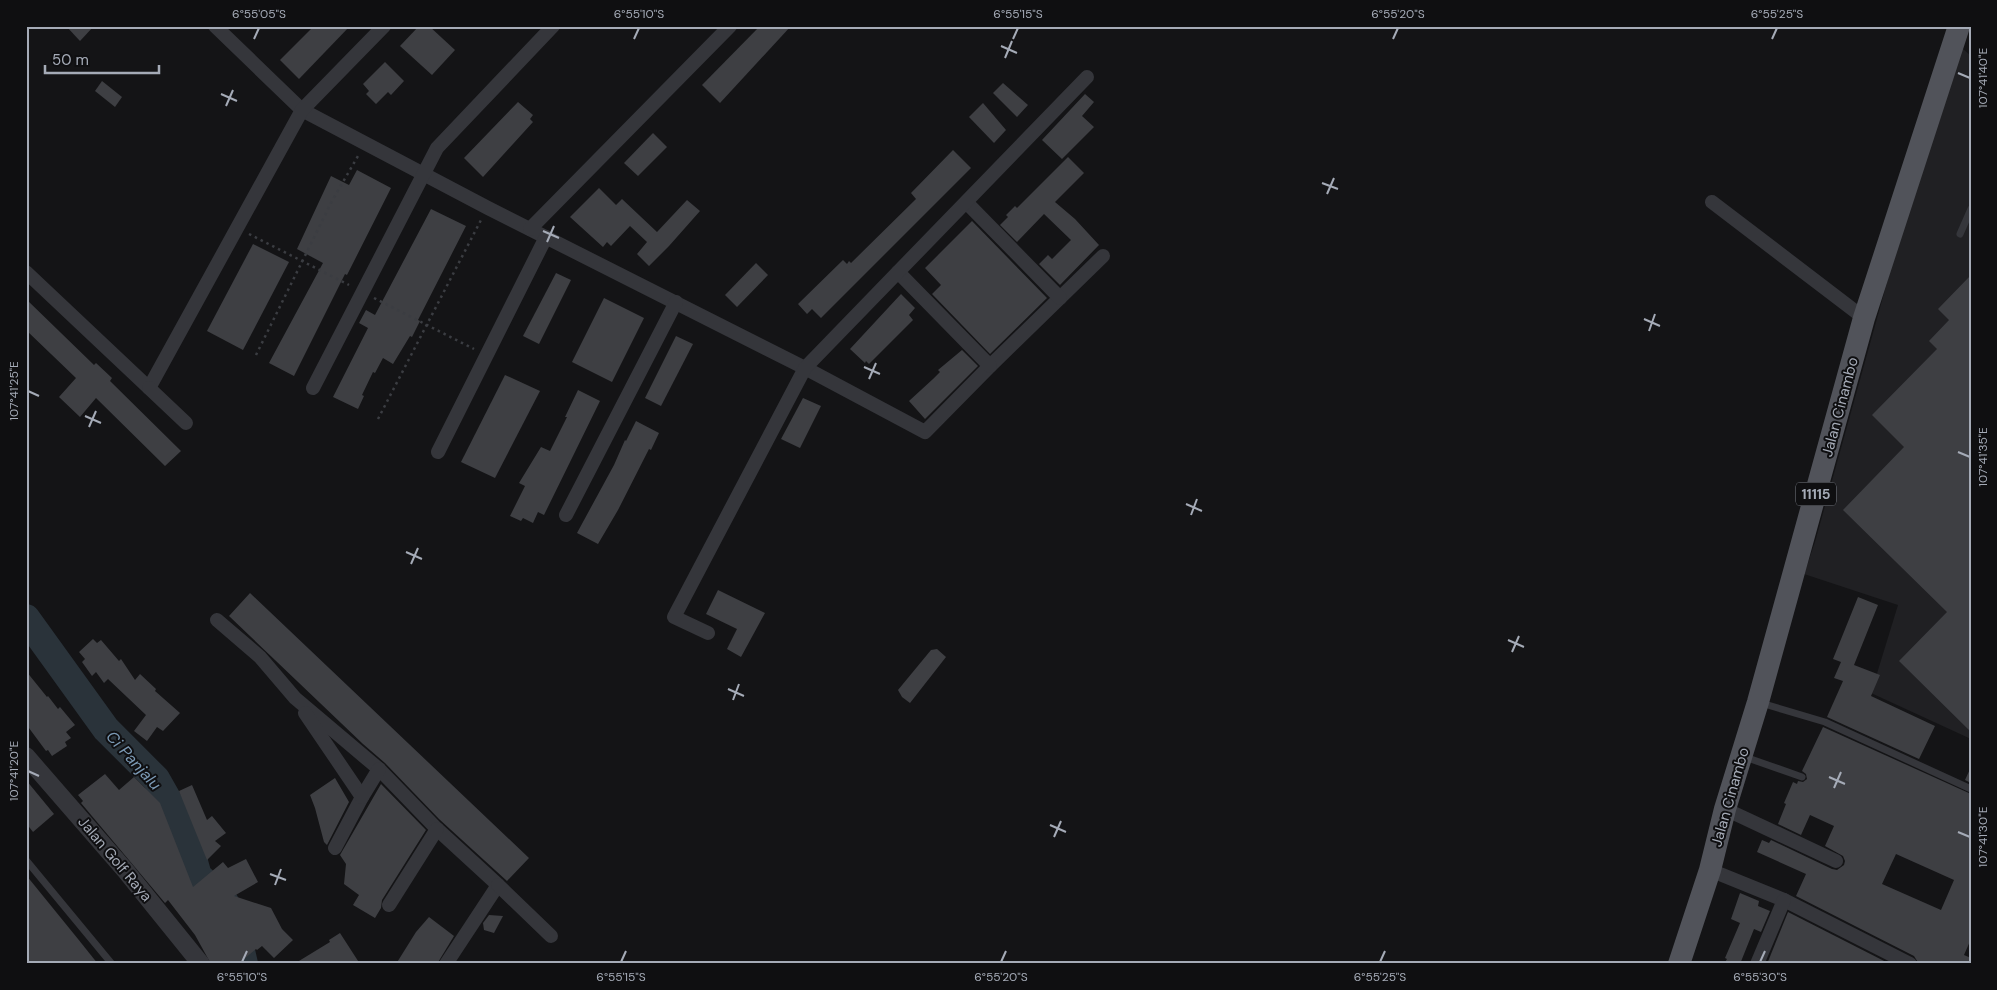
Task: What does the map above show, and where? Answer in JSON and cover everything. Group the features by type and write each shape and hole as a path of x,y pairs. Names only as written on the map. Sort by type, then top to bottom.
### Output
{"main road":[{"name":"Jalan Cinambo","path":"1679,964 1710,870 1725,809 1758,702 1864,318 1959,26"}],"street":[{"path":"215,26 302,110 488,208 676,302 926,432 990,366 1104,256"},
{"path":"149,388 302,110 384,26"},
{"path":"313,388 437,148 553,26"},
{"path":"530,229 730,26"},
{"path":"708,633 674,616 805,368 1088,77"},
{"path":"967,202 1060,298"},
{"path":"1712,202 1864,318"},
{"path":"438,452 546,237"},
{"path":"26,272 186,423"},
{"path":"898,272 990,366"},
{"path":"566,515 676,302"},
{"path":"218,620 260,657 295,698 362,797"},
{"path":"295,698 379,769 436,829 551,936"},
{"name":"Jalan Golf Raya","path":"26,756 125,870 201,964"},
{"path":"335,848 379,769"},
{"path":"1725,809 1836,861"},
{"path":"389,906 436,829"},
{"path":"1710,870 1784,900 1910,964"},
{"path":"446,964 498,885"},
{"path":"1757,964 1784,900"}],"lane":[{"path":"1960,234 1971,209"},
{"path":"1758,702 1824,722 1971,789"},
{"path":"1742,756 1802,777"},
{"path":"26,860 112,964"}],"path":[{"path":"256,355 332,201 365,144"},
{"path":"378,418 488,208"}],"shaded area":[{"path":"1954,41 1971,56 1971,739 1871,693 1898,605 1804,574 1815,542"}],"building":[{"path":"66,26 94,26 80,41"},
{"path":"314,26 350,26 299,79 280,60"},
{"path":"419,26 429,26 455,50 432,75 400,46"},
{"path":"760,26 791,26 720,103 702,85"},
{"path":"385,62 404,81 391,95 388,92 376,104 366,94 369,91 363,84"},
{"path":"102,81 122,97 115,107 95,91"},
{"path":"1003,83 1028,105 1017,117 993,93"},
{"path":"1085,94 1094,102 1082,116 1094,127 1062,159 1042,140"},
{"path":"518,102 533,115 530,119 533,122 483,177 464,158"},
{"path":"983,103 1006,130 994,143 969,117"},
{"path":"653,133 667,147 638,176 624,163"},
{"path":"953,150 971,168 821,318 812,309 807,314 798,304 843,260 847,264 849,261 851,263 916,199 911,193"},
{"path":"1068,157 1084,173 1055,202 1075,219 1099,245 1060,285 1039,264 1048,255 1052,259 1071,240 1044,214 1017,242 1000,225 1015,206 1017,208"},
{"path":"357,170 391,188 294,376 269,363 323,263 297,249 331,176 349,185"},
{"path":"599,188 616,205 622,199 657,232 687,200 700,211 649,266 637,254 647,242 630,226 611,246 607,242 603,247 570,217"},
{"path":"431,209 466,226 418,320 420,321 412,337 410,336 393,364 383,358 375,373 373,372 362,395 364,396 358,409 333,397 368,328 359,323 366,310 375,315"},
{"path":"972,221 1047,298 990,354 932,294 941,285 925,268"},
{"path":"253,244 289,262 243,350 207,331"},
{"path":"756,263 768,275 737,307 725,295"},
{"path":"556,273 571,280 539,344 523,336"},
{"path":"1971,275 1971,732 1899,661 1947,612 1843,510 1904,447 1872,415 1937,349 1929,341 1949,320 1938,309"},
{"path":"901,294 915,308 909,315 913,320 869,364 866,361 865,363 850,349"},
{"path":"604,298 644,318 612,382 572,362"},
{"path":"26,299 94,365 96,363 112,378 110,381 181,451 165,466 96,398 80,417 59,397 76,378 26,330"},
{"path":"676,336 693,344 661,406 645,398"},
{"path":"962,350 978,366 925,419 909,401 940,372 938,370"},
{"path":"505,375 540,391 495,478 461,462"},
{"path":"578,390 600,401 544,515 538,512 533,523 523,518 521,521 510,516 525,486 519,483 541,447 550,451"},
{"path":"803,398 821,406 800,448 781,439"},
{"path":"636,421 659,433 598,544 577,533"},
{"path":"718,590 765,613 741,657 727,649 737,629 706,614"},
{"path":"250,593 529,858 507,881 439,819 385,763 229,616"},
{"path":"1858,597 1878,605 1854,665 1880,675 1871,696 1935,726 1919,759 1827,717 1843,681 1834,678 1841,662 1833,659"},
{"path":"93,639 97,643 101,640 119,661 121,659 135,680 140,674 156,689 155,691 180,713 163,731 157,727 147,741 134,731 146,715 108,679 104,683 96,672 92,676 82,662 85,659 79,652"},
{"path":"937,649 946,657 910,703 902,697 898,690 931,650"},
{"path":"26,671 47,697 58,709 60,707 75,725 66,732 71,738 65,742 67,746 52,756 48,750 46,751 26,724"},
{"path":"1823,727 1971,794 1971,939 1964,955 1971,958 1971,964 1919,964 1914,956 1796,896 1806,874 1757,852 1762,840 1769,843 1771,840 1832,869 1837,870 1844,865 1843,856 1825,846 1834,826 1810,815 1801,835 1778,824 1793,782 1797,784 1798,781 1803,782 1807,779 1806,774 1802,771","holes":["1896,854 1954,880 1941,910 1882,884"]},
{"path":"1971,767 1971,783 1965,780"},
{"path":"105,774 119,790 134,777 160,803 193,887 223,862 228,868 246,859 258,882 234,896 271,908 282,929 293,940 274,958 262,946 238,964 211,964 195,935 168,900 165,903 81,803 83,801 78,795"},
{"path":"335,778 349,802 327,845 324,842 310,795"},
{"path":"26,780 54,814 33,832 26,823"},
{"path":"381,784 426,830 382,900 381,908 375,918 353,905 359,895 344,884 346,864 340,855"},
{"path":"192,785 207,820 212,816 226,833 215,841 221,846 207,860 179,791"},
{"path":"26,875 78,939 98,964 26,964"},
{"path":"1740,893 1759,901 1758,906 1770,911 1761,932 1754,929 1740,964 1724,964 1740,923 1731,919"},
{"path":"1788,912 1890,964 1767,964"},
{"path":"489,915 503,916 494,933 484,930 483,923"},
{"path":"429,917 454,936 437,964 396,964 416,932"},
{"path":"340,933 360,964 294,964 330,942 329,940"}],"waterway":[{"name":"Ci Panjalu","path":"26,618 106,729 156,779 185,830 198,876 221,896 233,916 244,964"}]}
